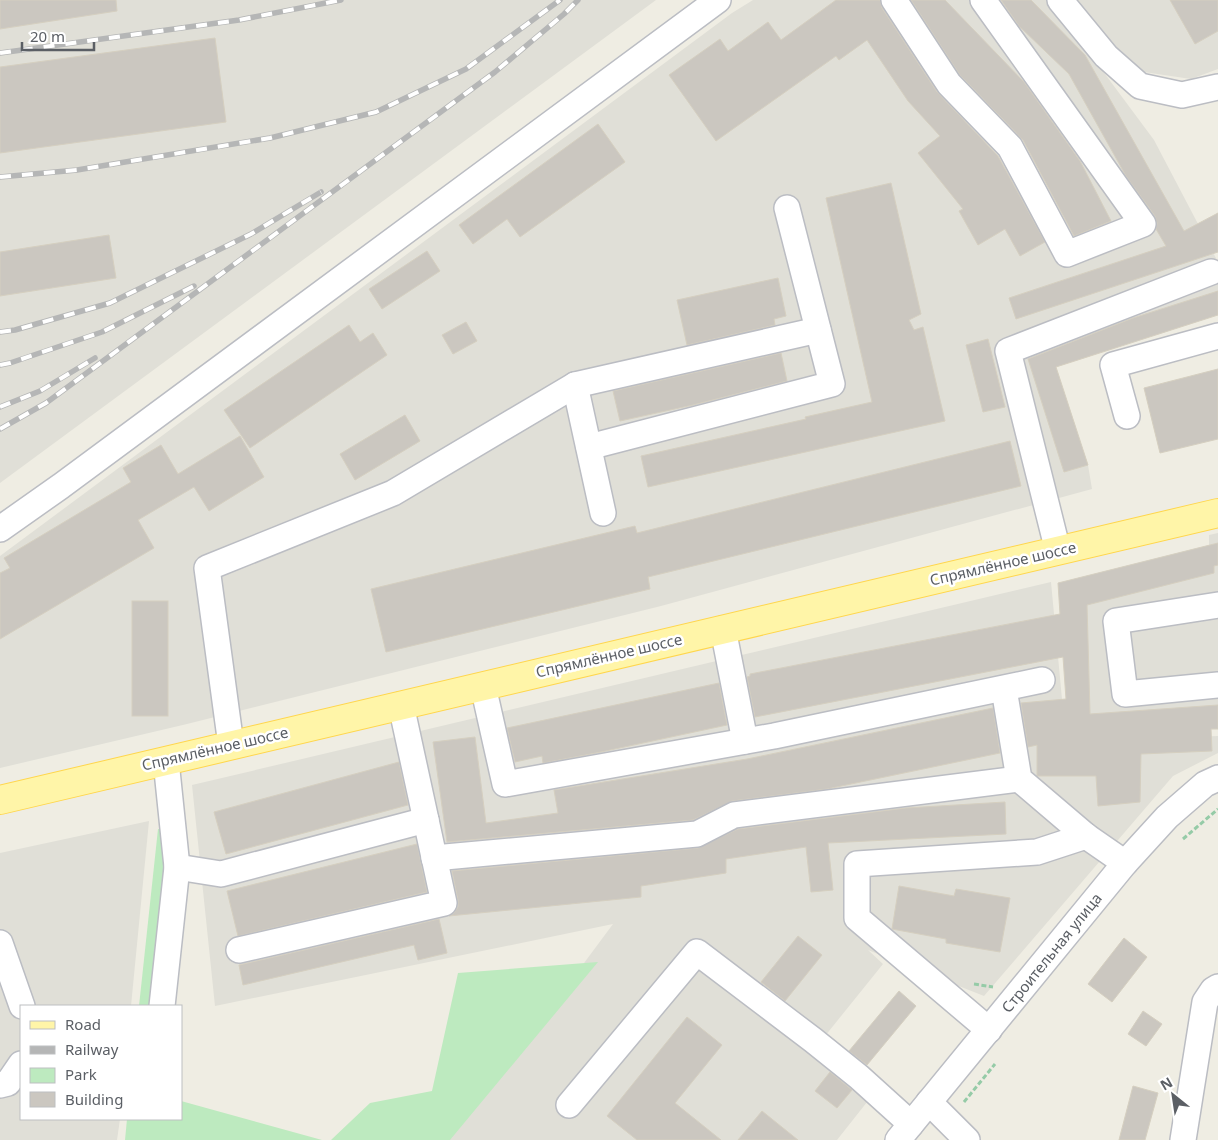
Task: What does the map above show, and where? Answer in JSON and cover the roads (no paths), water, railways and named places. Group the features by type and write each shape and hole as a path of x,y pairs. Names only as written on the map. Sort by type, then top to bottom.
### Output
{"main road":[{"name":"Спрямлённое шоссе","path":"0,800 1218,514"}],"street":[{"path":"0,529 61,486 718,0"},
{"path":"894,0 949,84 1010,147 1067,254 1143,224 983,0"},
{"path":"1060,0 1106,56 1140,86 1182,94 1218,87"},
{"path":"589,448 832,384 787,208"},
{"path":"1058,551 1008,351 1211,272"},
{"path":"231,745 207,568 393,493 575,385 818,330"},
{"path":"1127,416 1113,365 1218,336"},
{"path":"575,385 603,512"},
{"path":"1218,605 1116,621 1125,694 1218,685"},
{"path":"723,629 745,741"},
{"path":"483,686 505,784 745,741 1042,680"},
{"path":"1004,689 1019,779 1086,836 1125,864"},
{"path":"239,950 444,903 401,705"},
{"path":"162,1005 177,867 166,760"},
{"name":"Строительная улица","path":"905,1132 1125,864 1167,817 1205,784 1218,778"},
{"path":"434,858 697,834 734,815 1019,779"},
{"path":"177,867 221,874 426,820"},
{"path":"989,1030 857,918 857,864 1038,852 1086,836"},
{"path":"0,942 22,1005"},
{"path":"569,1105 697,952 859,1077 905,1132"},
{"path":"1183,1140 1205,1002 1212,990 1218,987"},
{"path":"0,1085 8,1083 20,1065"},
{"path":"929,1102 967,1140"}],"railway":[{"path":"0,53 239,20 341,0"},
{"path":"0,177 77,170 270,138 376,112 466,69 560,0"},
{"path":"0,429 46,403 495,72 578,0"},
{"path":"0,332 15,330 110,303 251,234 321,192"},
{"path":"0,365 102,332 194,286"},
{"path":"0,407 40,391 95,358"}]}
